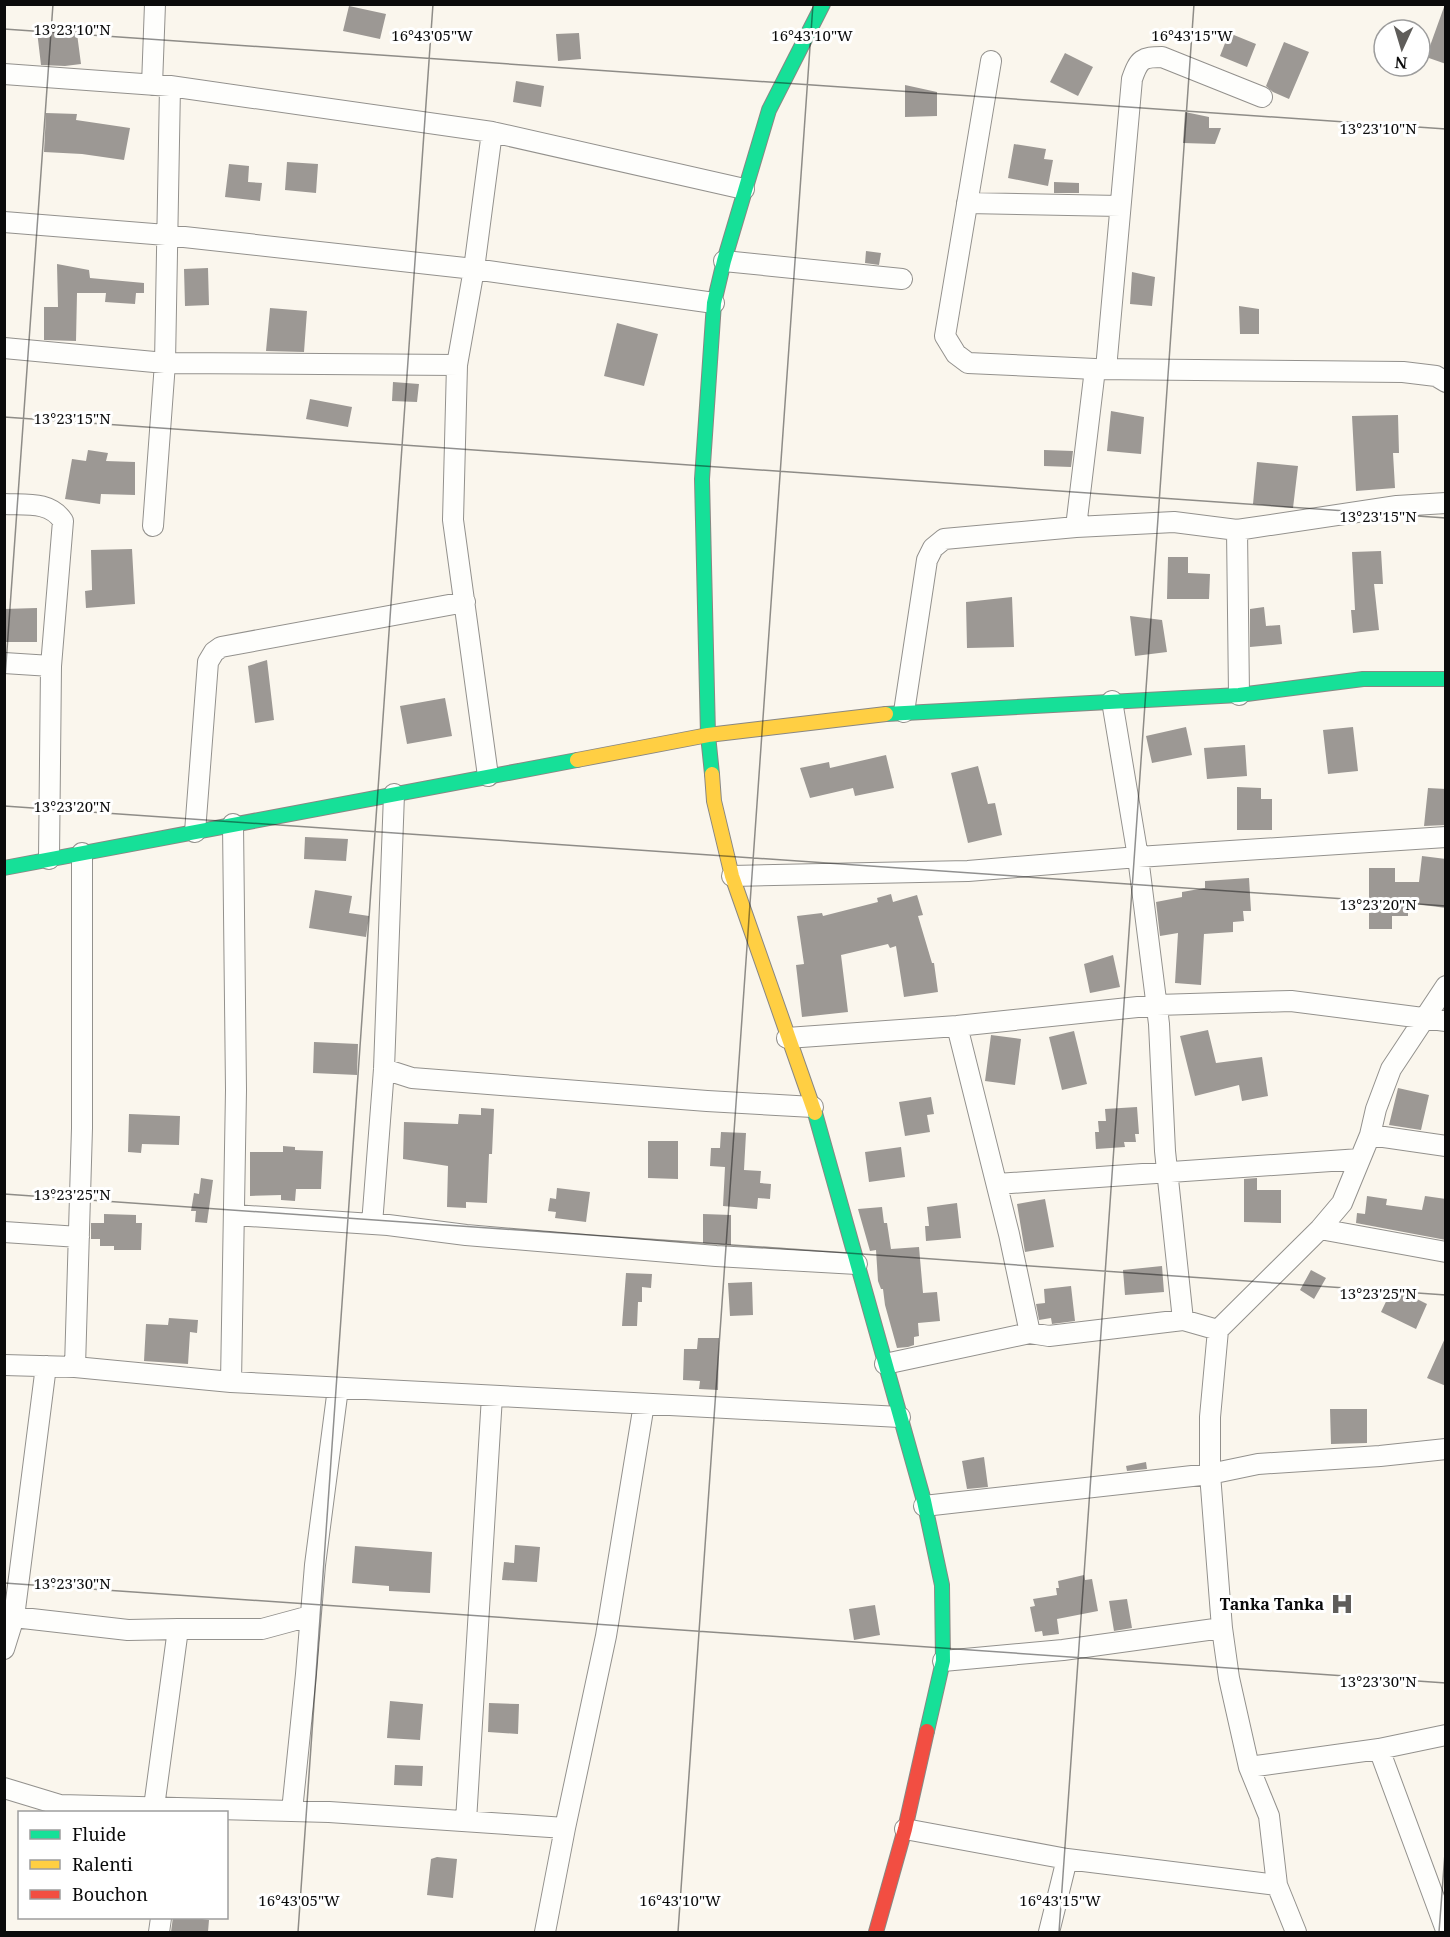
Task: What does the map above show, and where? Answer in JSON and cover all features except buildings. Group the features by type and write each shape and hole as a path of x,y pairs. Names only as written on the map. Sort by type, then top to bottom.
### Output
{"street":[{"path":"153,526 165,363 166,235 161,85 154,4"},
{"path":"824,4 769,110 744,189 714,303 702,479 708,735 714,801 732,876 813,1107 900,1417 942,1585 943,1661 904,1829 876,1932"},
{"path":"1076,527 1100,369 1120,206 1132,79 1137,64 1146,57 1162,57 1262,97"},
{"path":"991,61 945,336 956,354 968,363 1100,369 1403,372 1436,376 1446,381"},
{"path":"4,74 161,85 492,132 744,189"},
{"path":"488,776 453,520 457,365 474,269 492,132"},
{"path":"967,203 1120,206"},
{"path":"4,222 166,235 474,269 714,303"},
{"path":"724,261 902,279"},
{"path":"4,348 165,363 457,365"},
{"path":"904,712 927,560 933,548 944,539 1076,527 1174,522 1238,530 1397,506 1446,503"},
{"path":"4,504 45,506 58,513 63,521 51,666 49,859"},
{"path":"1238,530 1239,695"},
{"path":"195,832 208,662 214,652 221,647 465,602"},
{"path":"4,663 51,666"},
{"path":"4,868 708,735 904,712 1239,695 1363,679 1446,679"},
{"path":"1112,701 1138,857 1157,1005 1165,1151 1183,1320"},
{"path":"372,1224 384,1069 394,794"},
{"path":"231,1382 236,1090 233,824"},
{"path":"732,876 968,871 1138,857 1446,837"},
{"path":"75,1367 82,1128 82,853"},
{"path":"1296,1932 1278,1885 1269,1816 1249,1767 1229,1678 1222,1628 1210,1474 1210,1417 1218,1330 1320,1229 1342,1203 1370,1135 1376,1109 1391,1069 1446,986"},
{"path":"787,1038 957,1026 1157,1005 1291,1001 1446,1021"},
{"path":"957,1026 997,1184 1030,1333"},
{"path":"384,1069 412,1078 813,1107"},
{"path":"1370,1135 1446,1146"},
{"path":"997,1184 1360,1159"},
{"path":"234,1215 372,1224 716,1256 857,1264"},
{"path":"1320,1229 1446,1252"},
{"path":"4,1232 79,1237"},
{"path":"885,1364 1030,1333 1049,1336 1183,1320 1218,1330"},
{"path":"4,1365 75,1367 231,1382 900,1417"},
{"path":"4,1649 14,1617 46,1366"},
{"path":"292,1811 315,1565 338,1388"},
{"path":"466,1821 492,1396"},
{"path":"545,1932 606,1636 644,1404"},
{"path":"924,1506 1210,1474 1258,1464 1446,1449"},
{"path":"14,1617 128,1630 262,1629 310,1616"},
{"path":"943,1661 1062,1650 1222,1628"},
{"path":"165,1809 178,1629"},
{"path":"1249,1767 1379,1749 1446,1736"},
{"path":"1379,1749 1446,1930"},
{"path":"4,1788 60,1805 292,1811 565,1828"},
{"path":"904,1829 1066,1859 1278,1885"},
{"path":"1049,1932 1066,1859"}],"traffic: fast":[{"path":"712,774 708,735 702,479 714,303 724,261 769,110 823,4"},
{"path":"886,714 1239,695 1363,679 1446,679"},
{"path":"4,868 577,760"},
{"path":"815,1113 924,1501 942,1585 943,1661 927,1731"}],"traffic: slow":[{"path":"577,760 708,735 886,714"},
{"path":"712,774 714,801 732,876 815,1113"}],"traffic: jam":[{"path":"876,1932 905,1829 927,1731"}],"place":[{"name":"Tanka Tanka","path":"1342,1604"}]}
